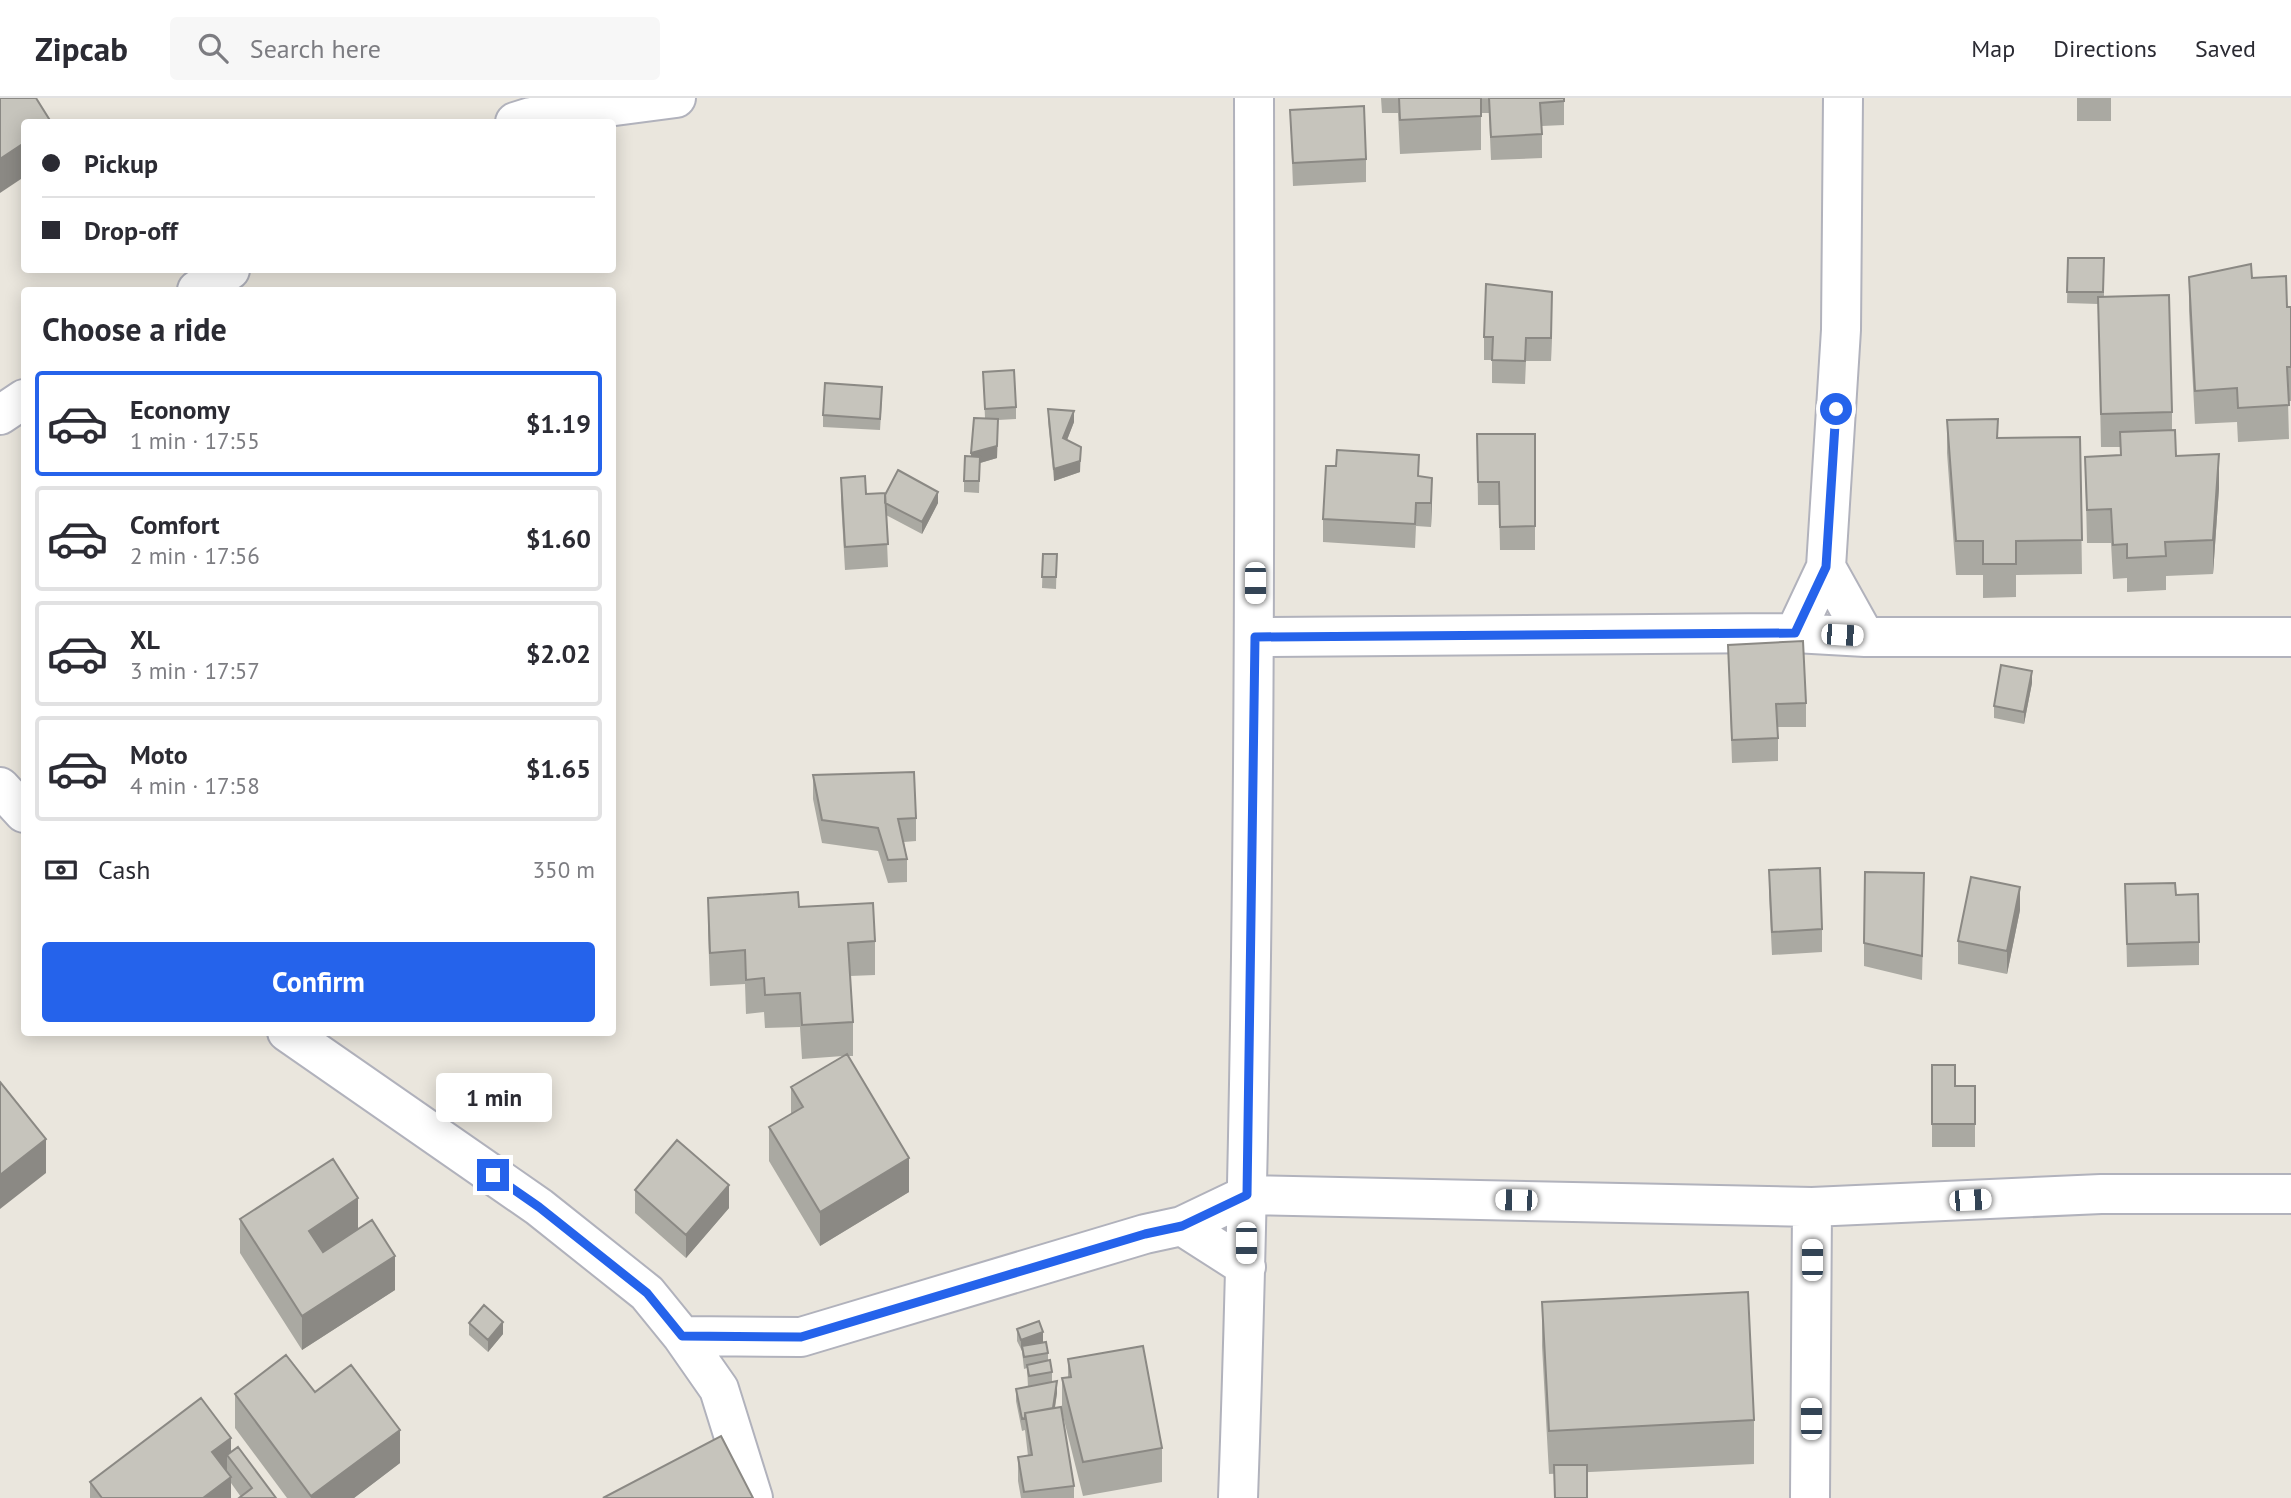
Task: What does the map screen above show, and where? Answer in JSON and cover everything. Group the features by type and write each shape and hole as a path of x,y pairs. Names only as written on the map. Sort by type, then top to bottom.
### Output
{"street":[{"path":"525,119 676,98"},
{"path":"1238,1498 1246,1267 1255,637 1254,98"},
{"path":"1795,633 1826,567 1841,330 1843,98"},
{"path":"202,287 225,273"},
{"path":"0,415 21,401"},
{"path":"1826,567 1865,636"},
{"path":"1255,637 1795,633 1865,636 2291,637"},
{"path":"0,787 21,810"},
{"path":"293,1036 539,1207 647,1293 682,1336 719,1389 753,1498"},
{"path":"682,1336 801,1337 1145,1234 1182,1226 1247,1195 1812,1207 2101,1194 2291,1194"},
{"path":"1810,1498 1812,1207"},
{"path":"1182,1226 1246,1267"}],"building":[{"path":"0,98 36,98 49,119 21,119 21,145 0,159"},
{"path":"1399,98 1481,98 1481,116 1400,120"},
{"path":"1489,98 1564,98 1564,101 1540,103 1542,134 1491,137"},
{"path":"1364,106 1366,159 1293,163 1290,110"},
{"path":"2068,258 2104,258 2103,292 2067,292"},
{"path":"2251,264 2252,278 2286,276 2287,307 2291,307 2291,367 2287,367 2289,405 2238,408 2237,388 2195,391 2189,277"},
{"path":"1486,284 1552,292 1551,338 1526,338 1525,361 1492,360 1493,337 1484,337"},
{"path":"2169,295 2172,412 2101,414 2098,297"},
{"path":"1014,370 1016,407 985,409 983,372"},
{"path":"825,383 882,387 880,419 823,415"},
{"path":"1048,409 1074,411 1063,438 1081,447 1080,461 1054,469"},
{"path":"974,418 998,419 997,446 971,453"},
{"path":"1998,419 1997,438 2080,437 2082,540 2016,541 2016,564 1983,564 1983,541 1956,541 1947,420"},
{"path":"2175,430 2176,456 2219,454 2213,540 2165,542 2166,556 2127,558 2127,544 2113,545 2111,509 2087,510 2085,457 2121,455 2120,432"},
{"path":"1477,434 1535,434 1535,526 1500,527 1499,482 1478,482"},
{"path":"1337,450 1419,455 1418,476 1432,478 1431,503 1416,503 1415,524 1323,519 1326,466 1336,466"},
{"path":"965,456 980,457 979,481 964,481"},
{"path":"898,470 938,492 922,522 885,503 885,495"},
{"path":"865,476 866,494 885,493 888,544 845,547 841,478"},
{"path":"1043,554 1057,554 1056,577 1042,577"},
{"path":"1803,641 1806,703 1776,704 1778,738 1732,740 1728,645"},
{"path":"2001,665 2032,671 2024,712 1994,706"},
{"path":"914,772 916,818 898,819 907,859 888,860 878,828 822,820 813,775"},
{"path":"1820,868 1822,929 1772,932 1769,870"},
{"path":"1865,872 1924,873 1922,956 1864,943"},
{"path":"1971,877 2020,887 2007,951 1958,941"},
{"path":"2175,883 2176,895 2198,894 2199,942 2127,944 2125,884"},
{"path":"798,892 799,907 873,903 875,941 848,943 853,1022 802,1025 800,993 765,995 764,978 746,980 745,950 710,953 708,898"},
{"path":"847,1054 909,1158 820,1212 769,1127 803,1107 791,1087"},
{"path":"1932,1065 1955,1065 1955,1086 1975,1086 1975,1124 1932,1124"},
{"path":"0,1082 46,1139 0,1175"},
{"path":"677,1140 729,1185 686,1235 635,1190"},
{"path":"333,1159 358,1198 309,1231 323,1252 372,1220 395,1256 302,1316 240,1219"},
{"path":"1748,1292 1754,1420 1549,1431 1542,1302"},
{"path":"484,1305 503,1322 488,1340 469,1323"},
{"path":"1039,1321 1043,1332 1021,1340 1017,1329"},
{"path":"1046,1342 1048,1353 1024,1357 1022,1346"},
{"path":"1143,1346 1162,1448 1083,1462 1062,1378 1071,1377 1068,1359"},
{"path":"286,1355 315,1392 351,1365 400,1430 311,1496 235,1394"},
{"path":"1050,1360 1052,1372 1029,1376 1027,1365"},
{"path":"1057,1381 1053,1408 1025,1413 1025,1418 1022,1419 1016,1389"},
{"path":"201,1398 231,1438 212,1452 231,1477 203,1498 102,1498 90,1482"},
{"path":"1061,1407 1074,1486 1024,1492 1018,1457 1032,1455 1025,1413"},
{"path":"721,1436 753,1498 603,1498"},
{"path":"238,1447 276,1498 239,1498 252,1488 227,1455"},
{"path":"1554,1465 1587,1465 1587,1498 1555,1498"}],"route":[{"path":"493,1175 539,1207 647,1293 682,1336 801,1337 1145,1234 1182,1226 1247,1195 1255,637 1795,633 1826,567 1836,409"}]}
